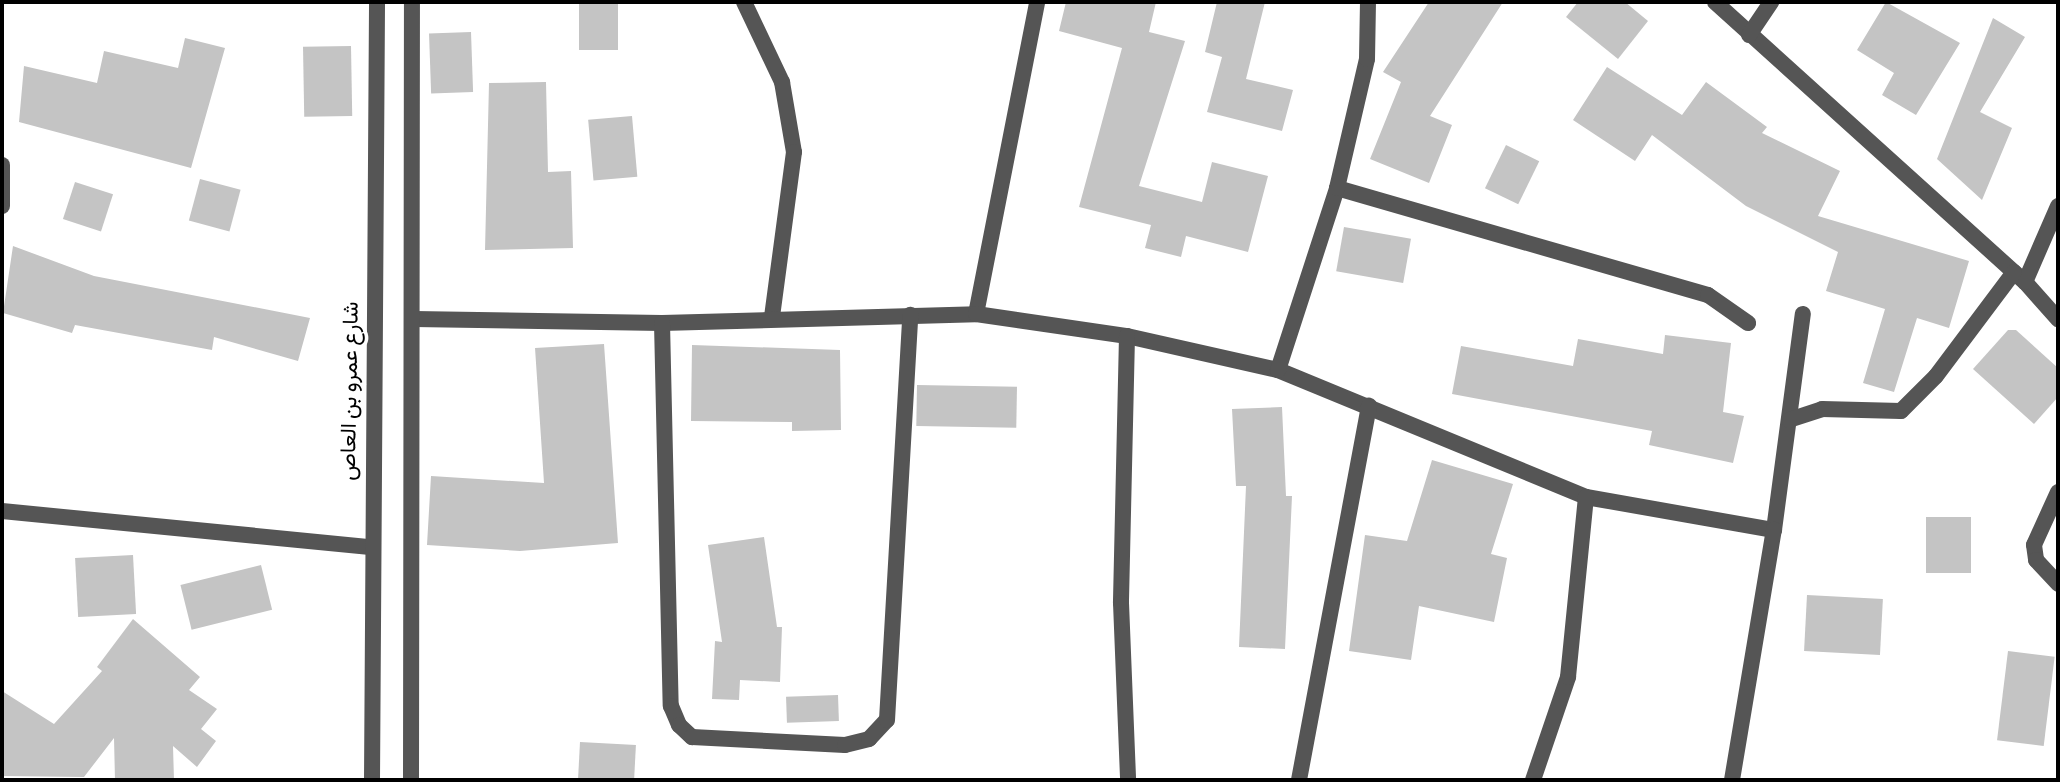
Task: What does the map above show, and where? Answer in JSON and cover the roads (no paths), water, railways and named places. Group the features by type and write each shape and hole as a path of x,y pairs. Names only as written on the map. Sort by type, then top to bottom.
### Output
{"street":[{"name":"شارع عمرو بن العاص","path":"372,780 370,547 377,2"},
{"path":"411,780 414,319 412,2"},
{"path":"744,2 782,82 794,152 772,316"},
{"path":"976,314 1037,2"},
{"path":"1278,370 1337,188 1367,59 1368,2"},
{"path":"1715,2 2020,277 2058,319"},
{"path":"1749,35 1771,2"},
{"path":"2,165 2,206"},
{"path":"1337,188 1708,295 1748,323"},
{"path":"1789,420 1822,409 1901,411 1936,376 2020,277 2058,206"},
{"path":"414,319 662,323 772,316 976,314 1127,336 1278,370 1586,497 1774,530"},
{"path":"1732,780 1774,530 1803,314"},
{"path":"662,323 671,706 679,725 692,737 845,745 869,739 887,720 910,315"},
{"path":"1127,336 1121,603 1128,780"},
{"path":"1299,780 1369,405"},
{"path":"2058,492 2034,545 2036,560 2058,584"},
{"path":"1533,780 1568,677 1586,497"},
{"path":"2,511 370,547"}]}
